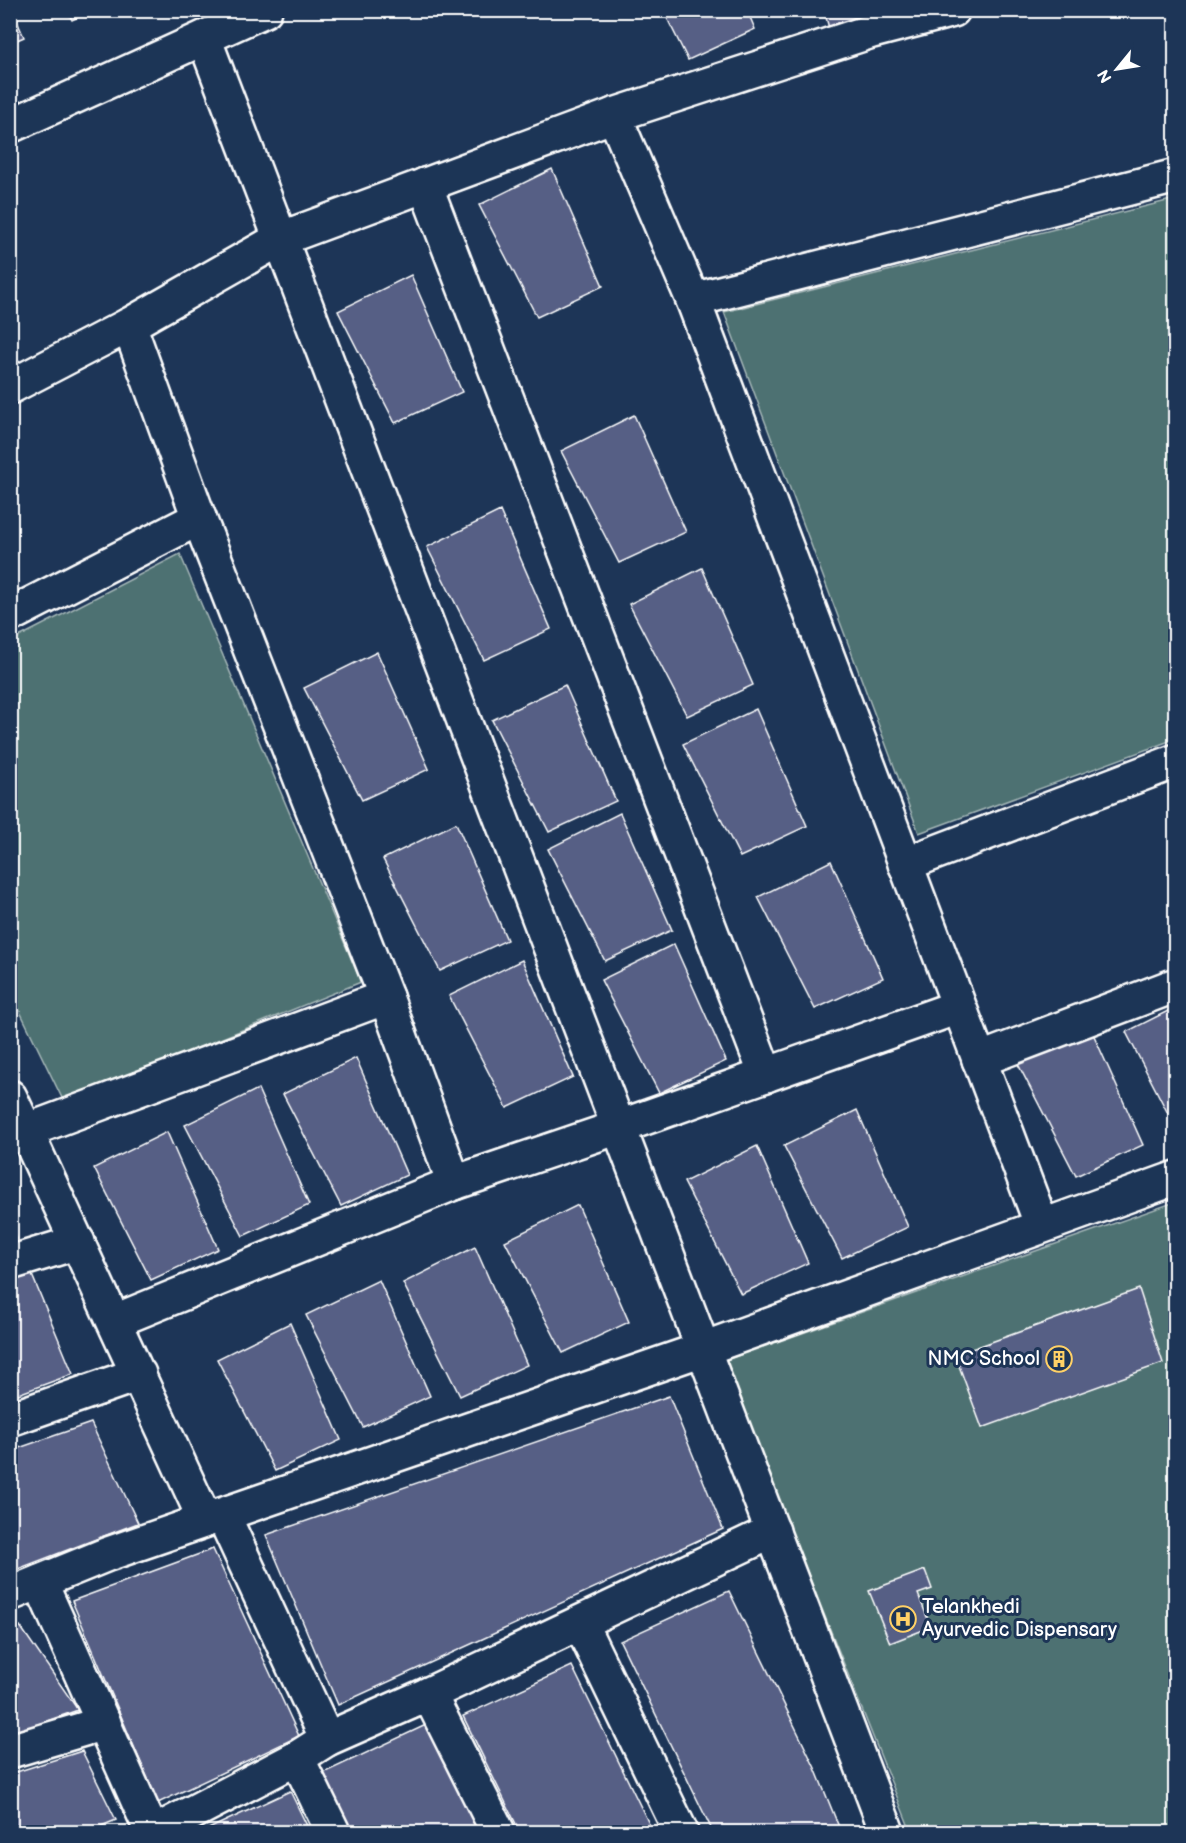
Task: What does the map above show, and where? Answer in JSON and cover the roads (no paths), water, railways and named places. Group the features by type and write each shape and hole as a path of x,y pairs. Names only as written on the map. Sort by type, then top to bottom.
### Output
{"street":[{"path":"10,126 265,10"},
{"path":"10,387 129,325 280,239 614,115 872,31 953,10"},
{"path":"204,38 887,1833"},
{"path":"614,115 693,300 1042,1226"},
{"path":"693,300 1176,176"},
{"path":"425,185 766,1075"},
{"path":"129,325 199,518 386,997 454,1182"},
{"path":"10,615 199,518"},
{"path":"905,864 1176,761"},
{"path":"979,1060 1176,985"},
{"path":"327,1739 139,1374 15,1111 386,997"},
{"path":"115,1321 454,1182 619,1127 958,1006"},
{"path":"10,1594 108,1554 703,1349 1176,1178"},
{"path":"10,1263 78,1242"},
{"path":"10,1419 139,1374"},
{"path":"40,1582 154,1833 297,1758 327,1739 429,1694 772,1531"},
{"path":"580,1623 681,1833"},
{"path":"429,1694 498,1833"},
{"path":"10,1751 104,1723"},
{"path":"297,1758 333,1833"}],"place":[{"name":"NMC School","path":"1059,1359"},
{"name":"Telankhedi Ayurvedic Dispensary","path":"903,1619"}]}
